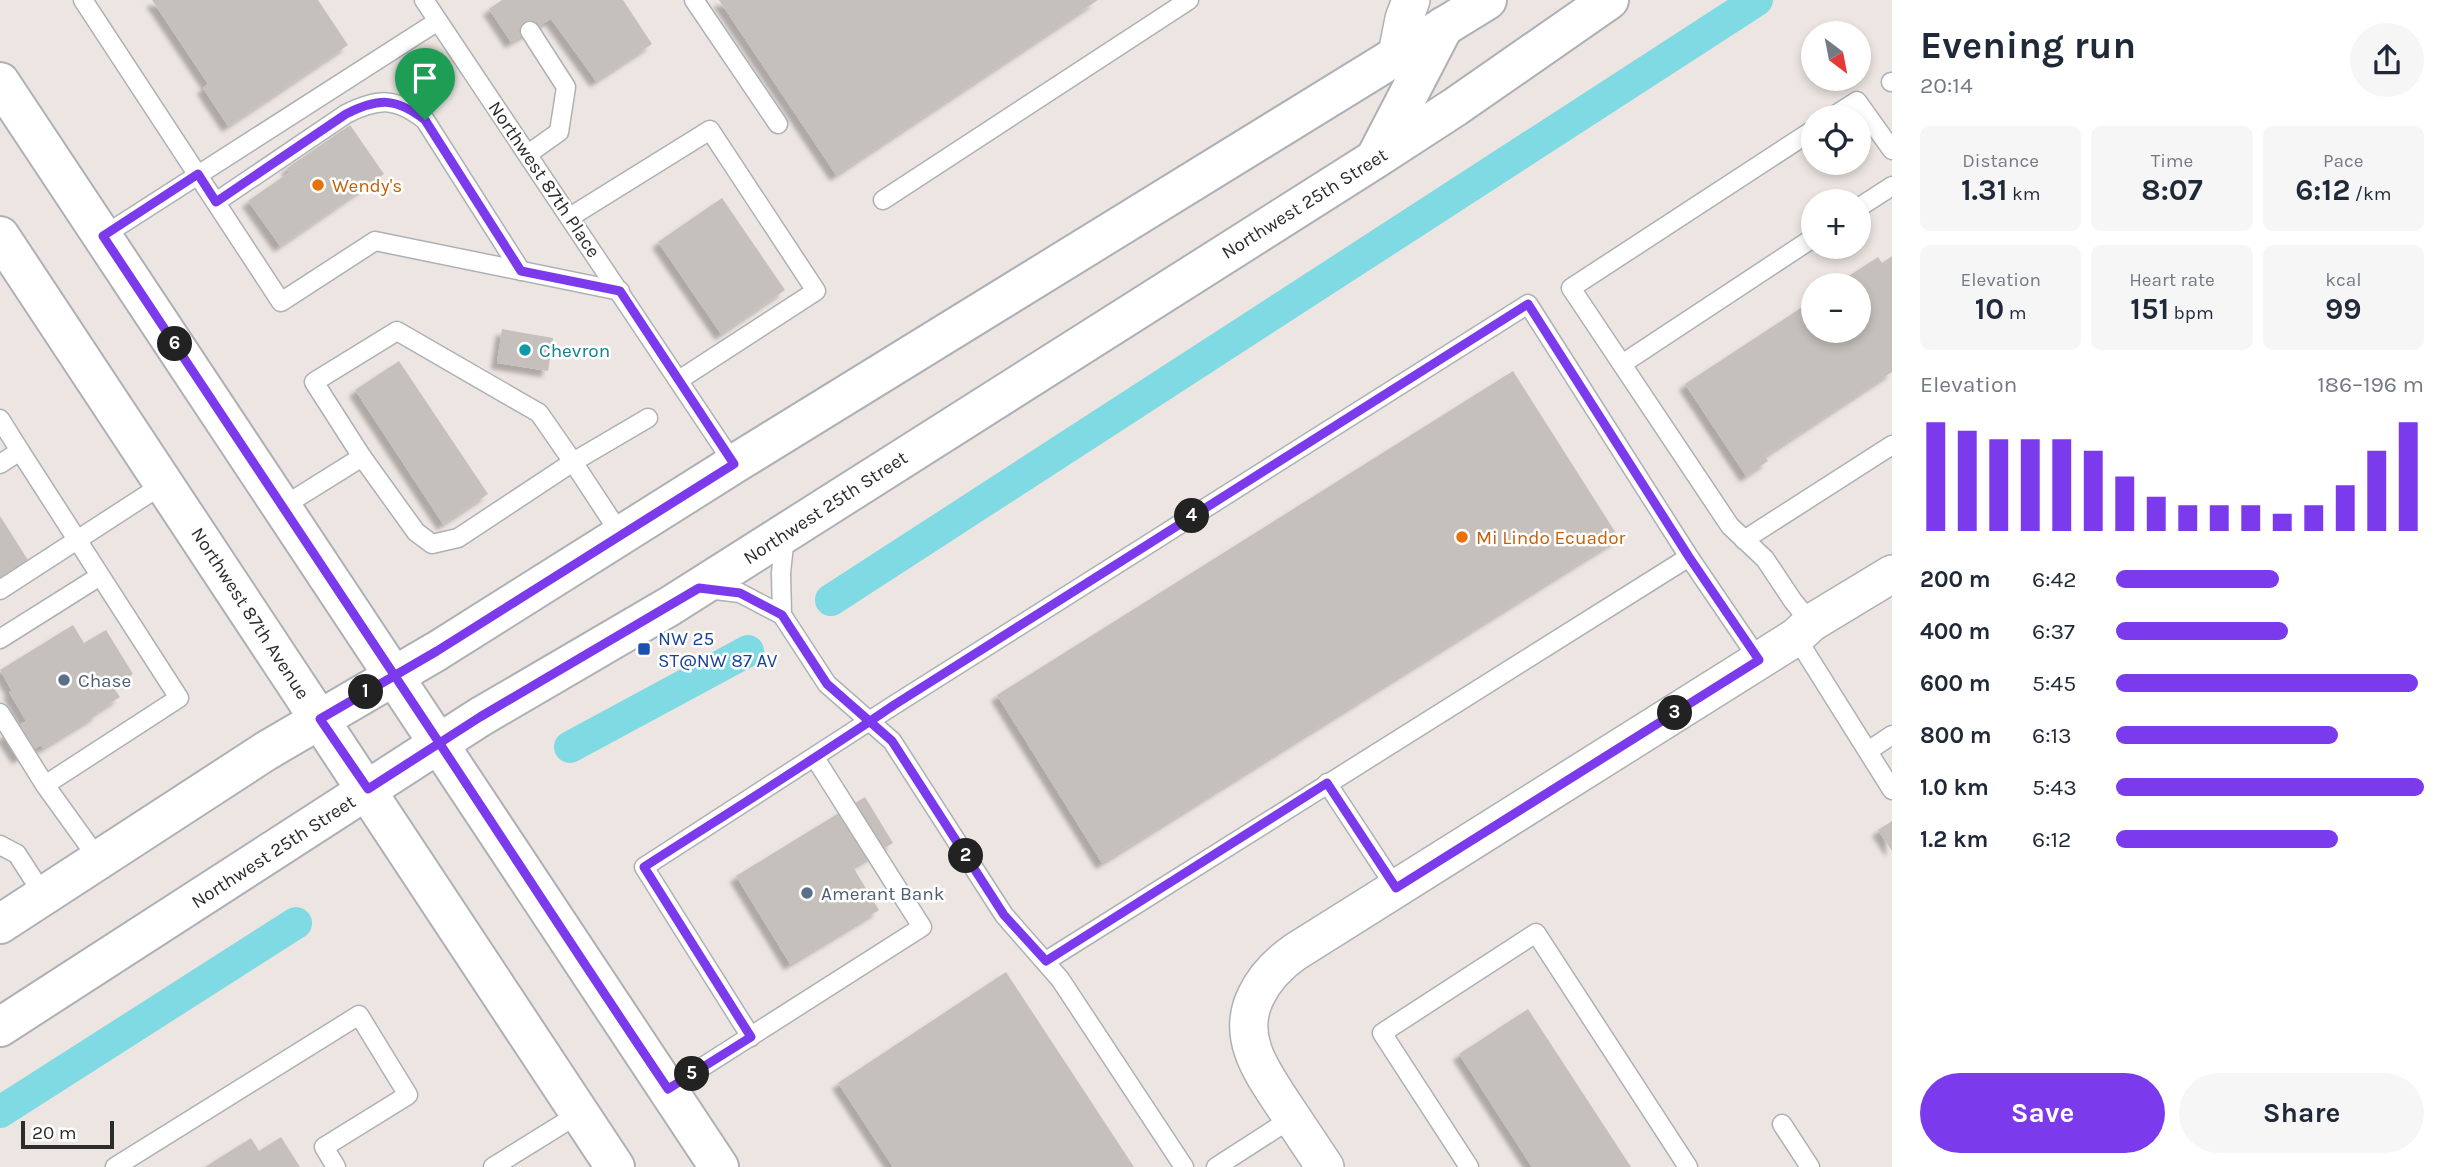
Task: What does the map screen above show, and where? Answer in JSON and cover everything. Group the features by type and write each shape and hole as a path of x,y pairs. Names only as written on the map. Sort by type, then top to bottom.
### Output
{"main road":[{"path":"0,924 266,751 395,676 1397,54 1449,13 1488,0"},
{"name":"Northwest 25th Street","path":"0,1027 440,743 699,588 1375,159 1609,0"},
{"path":"1375,159 1449,13"},
{"path":"0,82 719,1167"},
{"name":"Northwest 87th Avenue","path":"6,259 165,483 615,1167"}],"street":[{"path":"1397,54 1411,0"},
{"path":"1325,1167 1268,1081 1252,1051 1248,1020 1250,1009 1266,978 1284,959 1892,574"}],"lane":[{"path":"83,0 281,302 375,241 620,291"},
{"name":"Northwest 87th Place","path":"424,0 734,464"},
{"path":"694,0 778,124"},
{"path":"883,200 1189,0"},
{"path":"103,236 438,21"},
{"path":"528,154 559,132 566,87 530,31"},
{"path":"216,202 346,114 368,104 387,101 408,107 425,120 521,271"},
{"path":"1871,121 1892,150"},
{"path":"570,217 710,130 816,290 679,380"},
{"path":"1801,138 1571,288 1730,526 1765,559 1793,601 1803,630 1892,790"},
{"path":"1871,200 1892,186"},
{"path":"1622,364 1801,246"},
{"path":"751,1037 644,867 1528,304 1689,557 1759,660"},
{"path":"621,535 573,462 540,412 397,331 314,382 362,457 416,532 432,544 458,538 573,462 648,418"},
{"path":"0,419 178,698 45,785"},
{"path":"1744,540 1892,446"},
{"path":"0,464 20,451"},
{"path":"282,507 362,457"},
{"path":"0,590 165,483"},
{"path":"782,615 780,573 785,531"},
{"path":"1046,961 1689,557"},
{"path":"0,639 100,576"},
{"path":"699,588 740,593 782,615 827,684 892,741 1004,915 1046,961 1184,1167"},
{"path":"0,713 45,785 99,860"},
{"path":"1868,751 1892,735"},
{"path":"668,1089 922,927 815,758"},
{"path":"1327,783 1396,888"},
{"path":"0,845 17,854 44,896"},
{"path":"1469,1167 1382,1033 1535,933 1688,1167"},
{"path":"116,1167 359,1015 408,1095 324,1147 336,1167"},
{"path":"493,1167 580,1113"},
{"path":"1216,1167 1292,1118"},
{"path":"1782,1124 1810,1167"}],"building":[{"path":"152,0 318,0 348,45 228,126 203,88 208,84"},
{"path":"502,0 623,0 652,44 596,81 551,19 511,42 489,9"},
{"path":"719,0 1098,0 836,175"},
{"path":"350,125 384,174 280,246 248,201 290,172 287,168"},
{"path":"722,198 785,290 721,334 658,242"},
{"path":"1892,256 1892,372 1765,456 1768,461 1746,476 1685,384 1801,308 1801,343 1871,343 1871,273 1853,273 1878,257 1882,263"},
{"name":"Chevron","path":"502,329 553,338 548,371 497,363"},
{"path":"399,361 488,494 443,524 355,390"},
{"path":"1513,371 1619,538 1102,863 997,695"},
{"path":"0,516 28,560 0,578"},
{"name":"Chase","path":"73,625 84,643 106,630 133,674 113,687 120,697 97,712 98,714 43,748 41,745 18,758 3,735 26,721 0,670"},
{"name":"Amerant Bank","path":"865,797 893,843 853,867 879,910 790,964 736,876"},
{"path":"1892,821 1892,851 1878,830"},
{"path":"1006,972 1134,1167 893,1167 838,1083"},
{"path":"1528,1009 1631,1167 1532,1167 1459,1054"},
{"path":"281,1137 300,1167 205,1167 251,1138 259,1151"}],"waterway":[{"path":"831,600 1757,0"},
{"path":"570,747 748,651"},
{"path":"0,1112 296,923"}],"place":[{"name":"Wendy's","path":"318,185"},
{"name":"Chevron","path":"525,350"},
{"name":"Mi Lindo Ecuador","path":"1462,537"},
{"name":"NW 25 ST@NW 87 AV","path":"644,649"},
{"name":"Chase","path":"64,680"},
{"name":"Amerant Bank","path":"807,893"}],"route":[{"path":"425,120 408,107 387,101 368,104 346,114 216,202 198,174 103,236 282,507 365,630 395,676 440,743 668,1089 751,1037 644,867 815,758 871,721 894,705 1528,304 1689,557 1759,660 1396,888 1327,783 1046,961 1004,915 892,741 871,721 827,684 782,615 740,593 699,588 480,717 440,743 368,789 320,719 395,676 437,651 734,464 620,291 521,271 425,120"}]}
